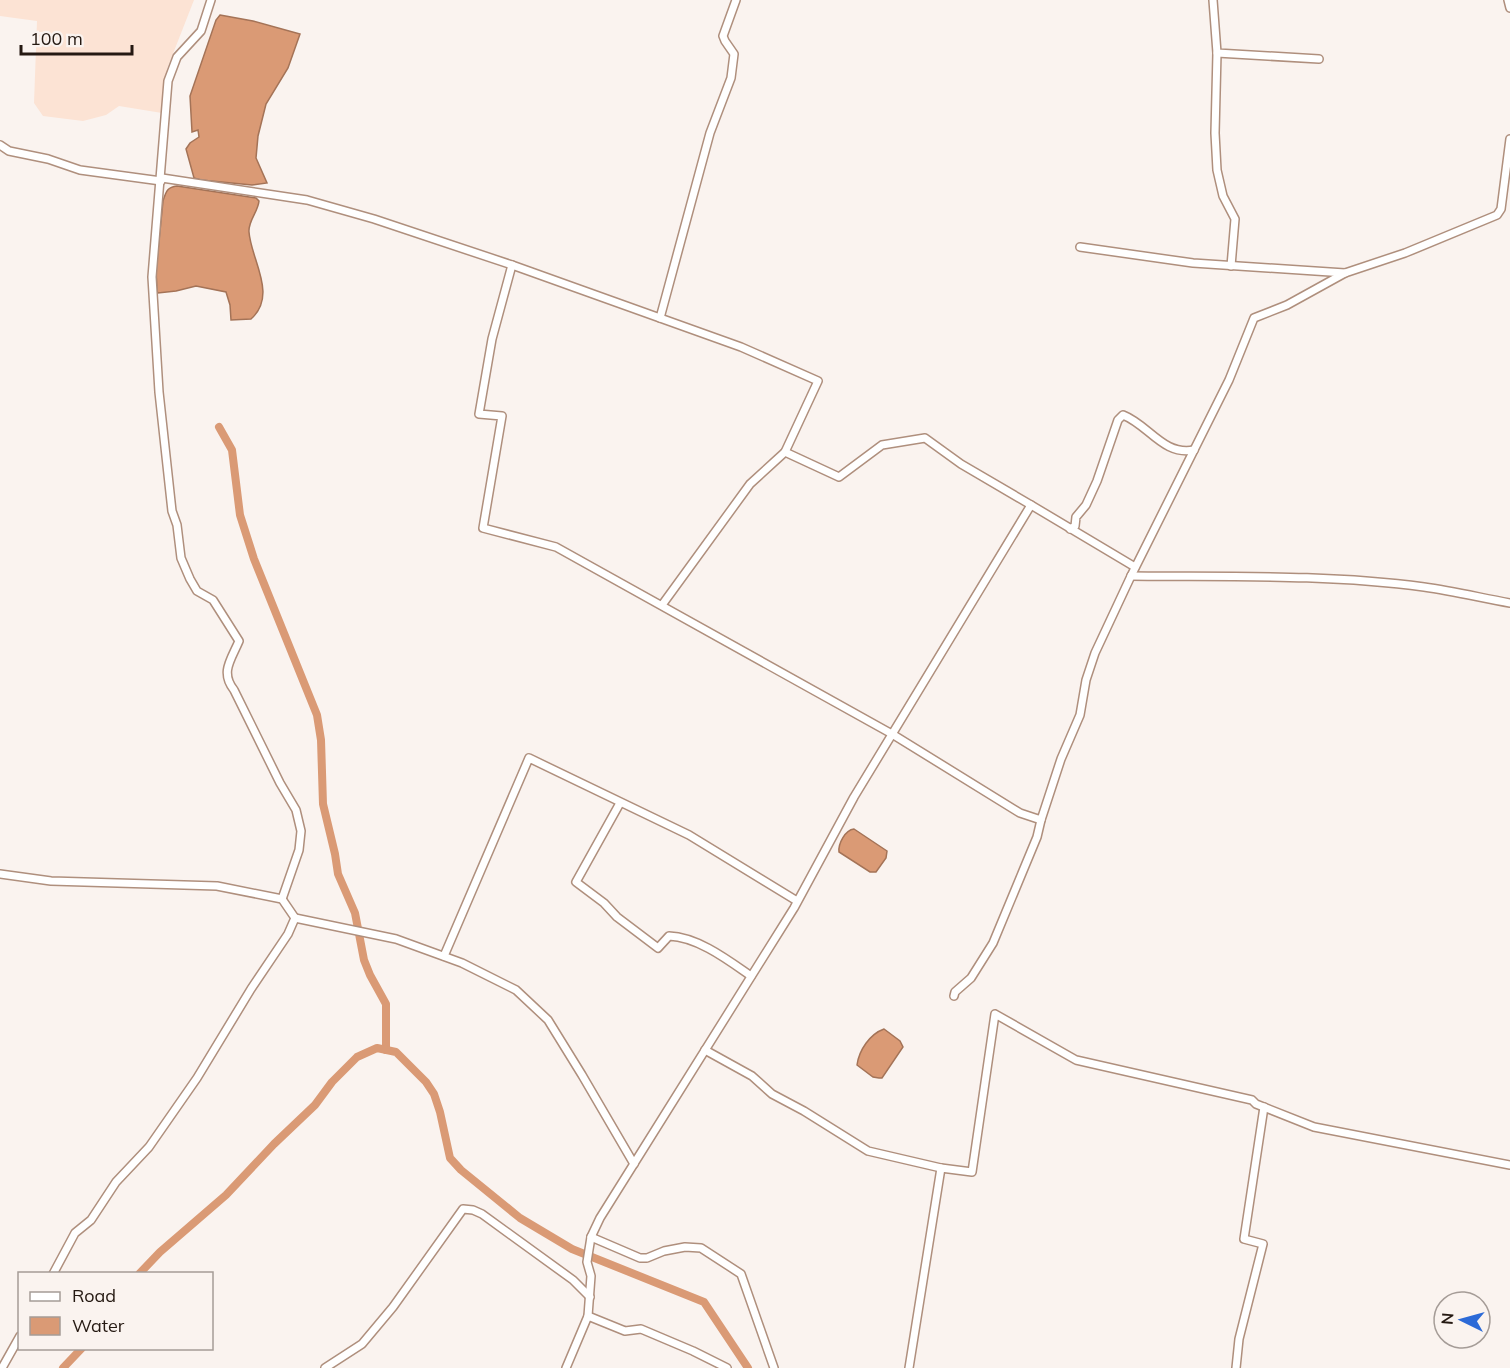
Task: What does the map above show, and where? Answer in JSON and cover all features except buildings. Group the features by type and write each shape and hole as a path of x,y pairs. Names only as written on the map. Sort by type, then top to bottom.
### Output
{"street":[{"path":"211,0 201,31 177,57 168,81 152,277 161,421 172,511 177,525 181,558 198,591 213,600 239,641 226,671 227,680 296,810 301,831 299,850 282,899"},
{"path":"660,318 710,133 730,78 734,54 723,36 736,0"},
{"path":"1213,0 1217,53 1215,133 1217,170 1223,196 1235,219 1231,266"},
{"path":"1508,0 1510,8"},
{"path":"1217,53 1319,59"},
{"path":"954,996 955,992 971,978 993,943 1034,847 1061,759 1080,715 1086,680 1095,653 1229,380 1254,318 1287,305 1345,273 1405,253 1497,215 1501,209 1510,139"},
{"path":"0,144 9,151 48,159 80,170 307,200 374,219 512,265 741,347 818,381 785,452 750,484 662,605"},
{"path":"1080,247 1193,263 1345,273"},
{"path":"512,265 492,339 479,414 502,416 483,528 556,547 892,734 1020,813 1041,820"},
{"path":"1070,528 1075,526 1076,517 1086,505 1094,489 1118,420 1123,415 1131,418 1167,447 1185,452 1194,450"},
{"path":"785,452 839,477 882,445 925,438 961,464 1136,567"},
{"path":"566,1368 588,1317 591,1276 587,1262 591,1237 600,1218 797,902 854,797 1031,506"},
{"path":"1131,576 1366,581 1426,587 1510,603"},
{"path":"444,956 529,758 689,835 797,902"},
{"path":"621,803 576,882 604,903 617,918 658,948 669,936 691,940 728,960 751,976"},
{"path":"0,874 51,881 217,886 282,899 295,918 396,939 462,963 516,990 548,1020 634,1164"},
{"path":"54,1272 75,1233 91,1220 116,1182 149,1147 197,1078 251,989 288,934 295,918"},
{"path":"705,1050 753,1076 772,1094 868,1151 941,1168 972,1172 995,1014 1076,1060 1252,1100 1314,1127 1510,1165"},
{"path":"1236,1368 1239,1339 1263,1244 1244,1239 1264,1107"},
{"path":"909,1368 941,1168"},
{"path":"325,1368 362,1344 387,1315 463,1209 482,1214 573,1280 590,1297"},
{"path":"591,1237 640,1258 685,1247 701,1248 741,1274 774,1368"},
{"path":"588,1317 625,1331 641,1329 727,1368"},
{"path":"2,1368 18,1340"}],"shaded area":[{"path":"0,0 194,0 167,69 162,113 119,106 106,115 83,121 43,116 34,103 37,21 0,16"}],"water":[{"path":"220,15 300,34 288,68 266,104 258,136 256,158 267,183 252,185 194,178 186,149 199,137 198,130 192,132 190,96 216,20"},
{"path":"177,186 256,198 259,201 249,232 263,288 259,310 251,319 231,320 226,292 196,286 158,293 156,270 163,201 167,190"},
{"path":"854,829 887,851 886,858 876,872 870,872 839,852 843,838"},
{"path":"884,1029 900,1041 903,1047 882,1078 879,1078 873,1077 857,1065 866,1043"}],"waterway":[{"path":"219,427 232,450 240,515 254,559 317,715 321,740 323,804 338,874 355,913 364,960 386,1004 386,1050"},
{"path":"141,1272 160,1252 226,1195 315,1105 332,1082 357,1057 377,1048 396,1052 426,1082 434,1094 440,1112 450,1158 461,1170 520,1218 572,1249 704,1302 748,1368"},
{"path":"63,1368 80,1350"}]}
